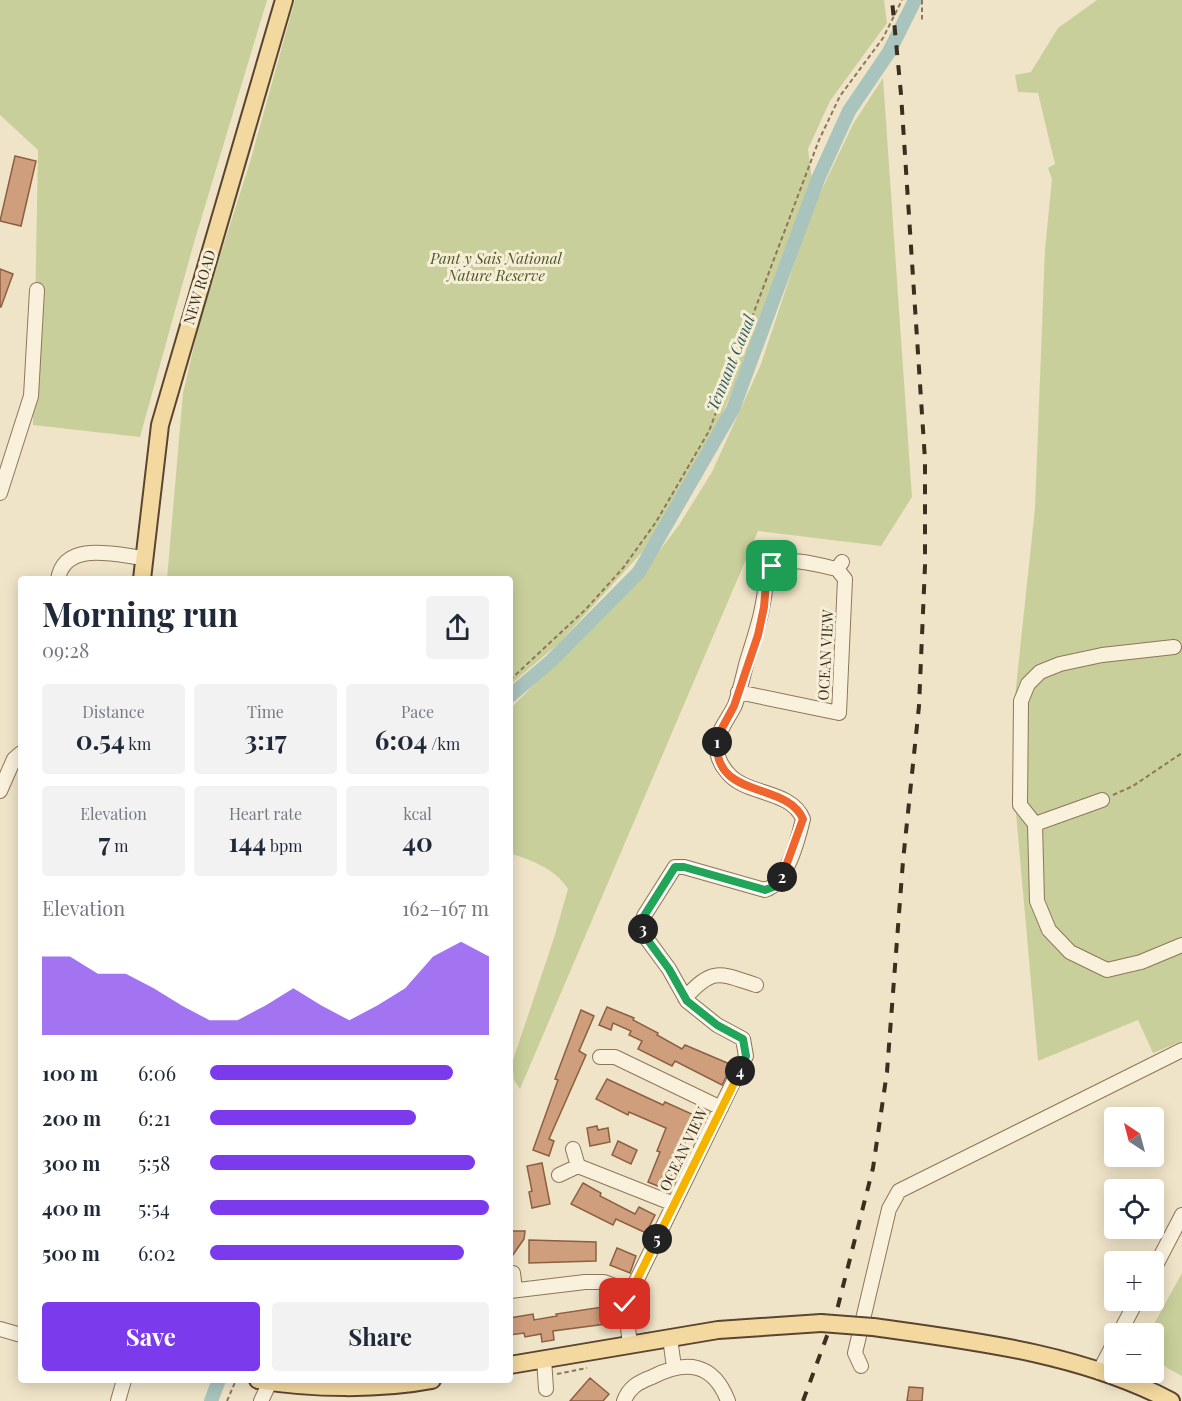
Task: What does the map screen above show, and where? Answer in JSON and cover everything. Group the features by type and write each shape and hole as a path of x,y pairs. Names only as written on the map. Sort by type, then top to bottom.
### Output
{"main road":[{"name":"NEW ROAD","path":"142,576 160,425 284,0"},
{"path":"513,1364 717,1330 821,1323 873,1327 1005,1346 1099,1372 1171,1401"},
{"path":"284,1383 314,1386 370,1383"}],"street":[{"path":"0,493 32,396 37,290"},
{"path":"59,576 60,571 72,557 91,552 144,558"},
{"name":"OCEAN VIEW","path":"630,1344 625,1304 746,1056 743,1039 717,1025 685,998 669,969 644,935 644,916 664,881 675,867 684,867 765,890 773,887 784,875 803,819 799,810 791,804 736,782 721,763 717,741 738,692 758,635 764,607 767,572 772,566 790,561 840,566 845,579 839,713 738,692"},
{"path":"1174,647 1102,655 1060,664 1040,672 1028,684 1021,701 1020,805 1035,824 1036,901 1049,930 1070,952 1107,970 1141,962 1182,945"},
{"path":"0,791 14,759 18,756"},
{"path":"1035,824 1102,800"},
{"path":"685,998 710,976 727,976 756,985"},
{"path":"615,1056 621,1042"},
{"path":"861,1366 855,1353 889,1209 899,1191 1182,1050"},
{"name":"OCEAN VIEW","path":"600,1057 615,1056 721,1108"},
{"path":"559,1175 578,1166 573,1149"},
{"name":"OCEAN VIEW","path":"578,1166 674,1204"},
{"path":"1163,1251 1182,1215"},
{"path":"513,1273 513,1291 604,1282 632,1292"},
{"path":"0,1329 18,1334"},
{"path":"670,1338 674,1367"},
{"path":"544,1359 546,1389"},
{"path":"1099,1372 1104,1362"},
{"path":"624,1401 627,1393 637,1384 674,1367 694,1367 709,1373 722,1384 728,1401"},
{"path":"118,1401 123,1383"},
{"path":"261,1401 264,1383"}],"path":[{"path":"513,677 586,609 623,568 656,522 709,431 819,140 840,96 883,38 902,0"},
{"path":"922,0 922,20"},
{"path":"1102,800 1134,786 1182,753"},
{"path":"228,1401 235,1383"}],"green space":[{"path":"0,0 267,0 193,246 140,437 33,425 38,150 0,115"},
{"name":"Pant y Sais National Nature Reserve","path":"295,0 884,0 887,23 830,101 808,149 812,179 754,340 721,417 644,550 559,643 513,682 513,576 167,576 183,393 201,316 250,162"},
{"path":"1097,0 1182,0 1182,1041 1153,1053 1138,1020 1038,1061 1015,802 1014,706 1035,508 1045,249 1052,179 1048,168 1055,164 1038,93 1018,92 1015,75 1031,72 1058,28"},
{"path":"883,78 912,497 881,546 758,531 520,1089 514,1080 513,1060 568,889 550,870 513,854 513,706 637,580 679,525 712,472 761,364 812,210 853,124"},
{"path":"1182,1273 1182,1376 1164,1366 1164,1323 1154,1323 1161,1311 1164,1311 1164,1306"}],"building":[{"path":"15,156 36,161 21,226 0,221"},
{"path":"0,269 13,274 1,307 0,307"},
{"path":"607,1007 634,1018 633,1020 682,1049 685,1045 732,1065 722,1085 675,1061 672,1066 638,1049 642,1041 629,1035 631,1031 613,1023 611,1030 599,1025"},
{"path":"581,1010 594,1016 579,1051 586,1055 549,1139 554,1141 549,1156 533,1150 558,1080 555,1079"},
{"path":"607,1079 663,1105 665,1102 694,1115 683,1139 686,1140 679,1160 665,1189 648,1182 660,1152 657,1151 666,1128 629,1112 628,1115 596,1099"},
{"path":"597,1126 598,1130 608,1128 610,1142 590,1146 587,1128"},
{"path":"618,1141 637,1150 631,1164 612,1155"},
{"path":"542,1163 550,1204 532,1208 529,1192 532,1191 527,1166"},
{"path":"583,1183 601,1193 600,1196 635,1214 639,1207 655,1215 646,1233 616,1219 613,1225 571,1204"},
{"path":"513,1231 525,1231 524,1239 513,1255"},
{"path":"529,1240 596,1242 596,1261 529,1263"},
{"path":"617,1248 636,1256 630,1273 610,1265"},
{"path":"609,1306 610,1320 614,1323 553,1331 554,1340 542,1342 541,1334 525,1337 524,1333 513,1335 513,1317 533,1314 534,1320 557,1316 556,1314"},
{"path":"590,1378 609,1394 603,1401 570,1401"},
{"path":"909,1387 923,1388 922,1401 907,1401"}],"waterway":[{"name":"Tennant Canal","path":"513,693 551,661 639,572 733,409 818,179 849,111 889,52 915,0"},
{"name":"Tennant Canal","path":"211,1401 218,1383"}],"railway":[{"path":"803,1401 838,1306 873,1168 887,1072 903,861 919,706 925,566 925,460 901,94 892,0"}],"route":[{"path":"625,1304 741,1071 746,1056 743,1039 717,1025 687,1001 669,969 644,935 644,916 661,890 664,881 675,867 684,867 765,890 773,887 784,875 803,819 799,810 791,804 736,782 721,763 717,751 717,741 734,706 758,635 764,607 767,572 772,566"}]}
